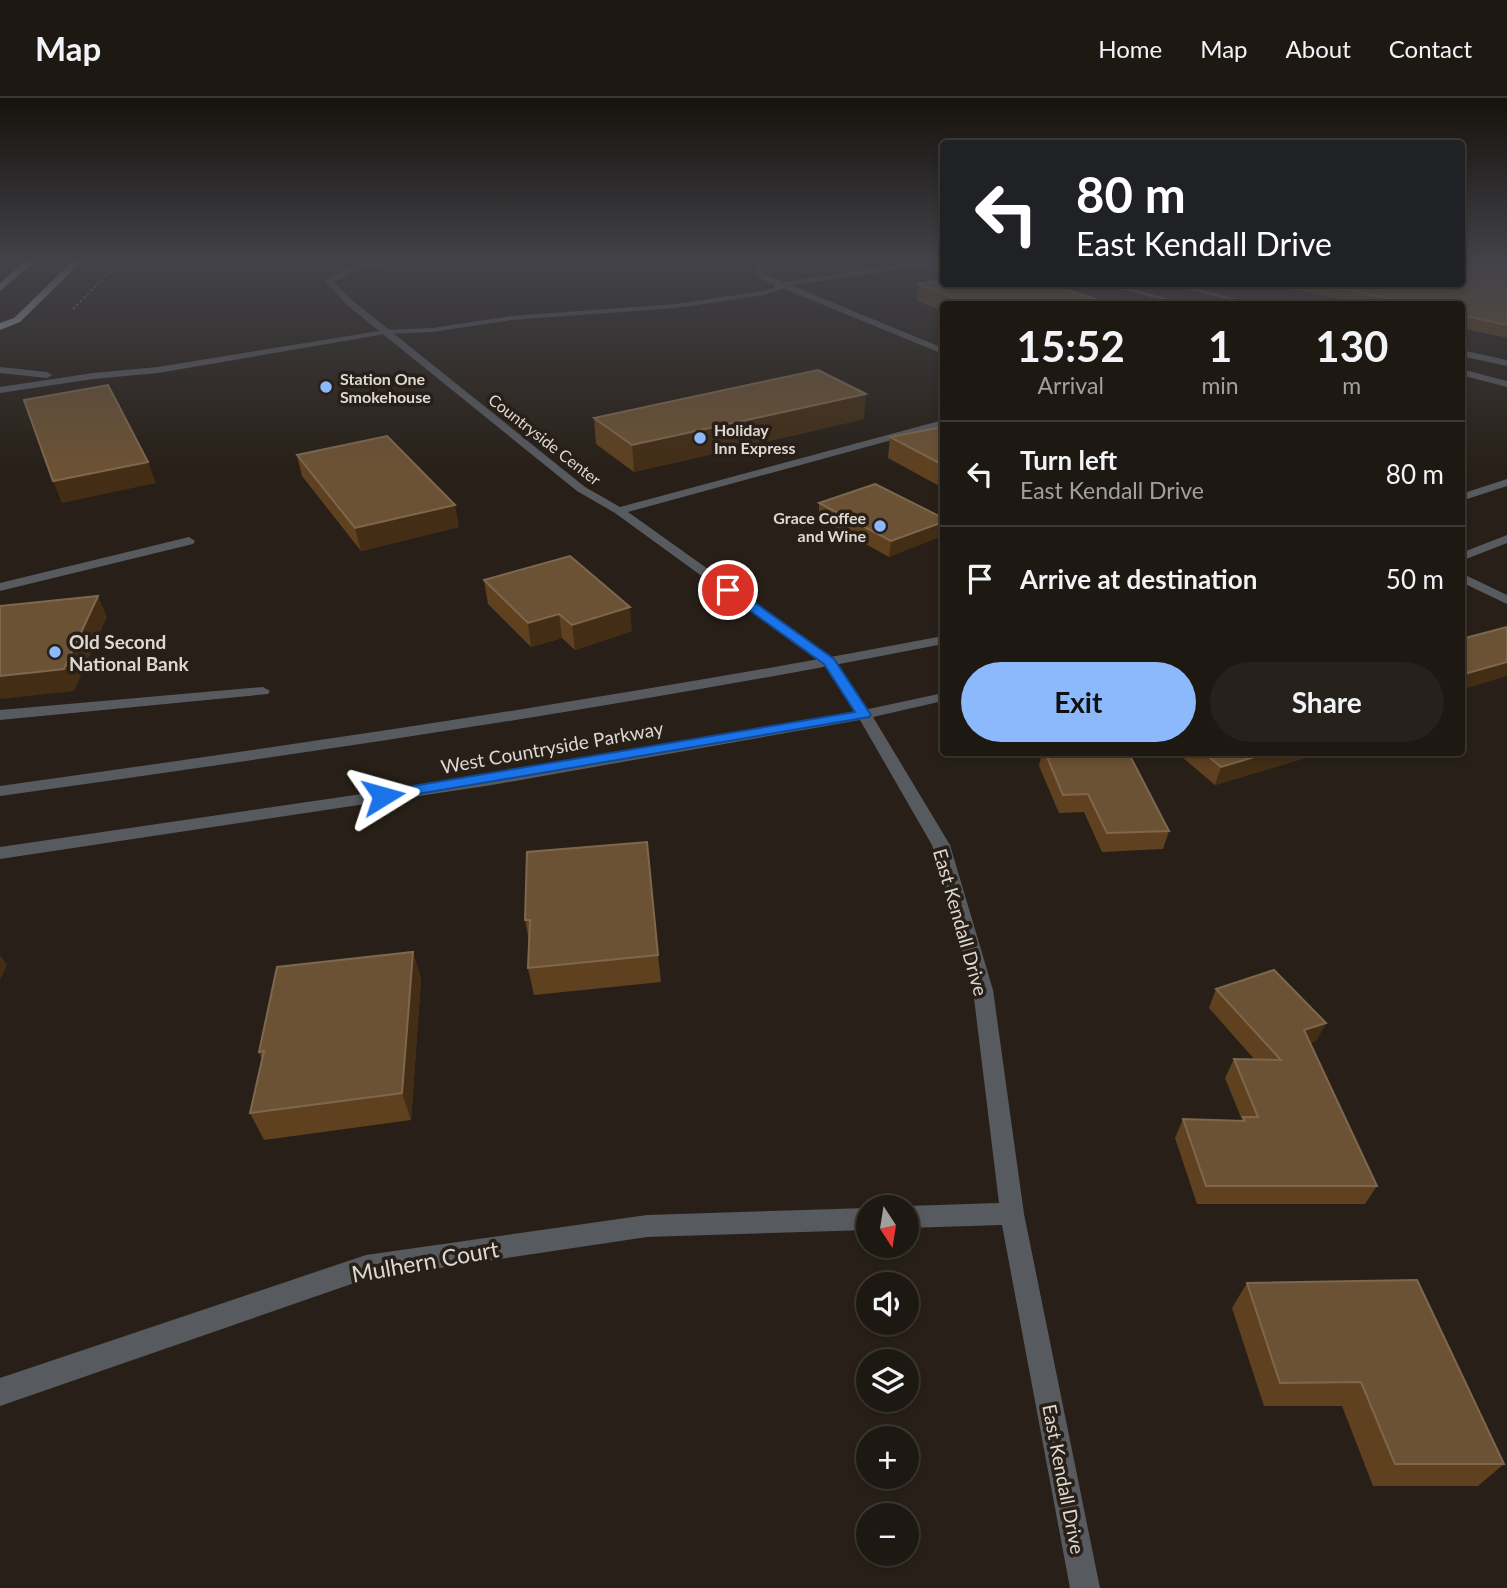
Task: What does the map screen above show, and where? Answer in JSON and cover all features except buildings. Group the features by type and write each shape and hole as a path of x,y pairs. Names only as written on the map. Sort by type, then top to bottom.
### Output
{"street":[{"name":"Countryside Center","path":"383,330 580,489 619,512"},
{"path":"386,332 394,330"},
{"path":"0,390 93,376 169,369 386,332 435,330"},
{"path":"893,330 940,350"},
{"path":"1465,354 1507,363"},
{"path":"0,370 38,375 93,376"},
{"path":"1465,373 1507,383"},
{"path":"619,512 940,424"},
{"path":"1465,497 1507,482"},
{"name":"East Kendall Drive","path":"619,512 829,662 864,715 941,845 983,990 1012,1214 1085,1588"},
{"path":"1465,555 1507,539"},
{"path":"0,587 189,541"},
{"path":"1465,579 1507,600"},
{"name":"West Countryside Parkway","path":"0,791 386,737 940,641"},
{"path":"0,715 263,691"},
{"name":"West Countryside Parkway","path":"0,853 492,779 864,715 940,698"},
{"path":"919,1217 1012,1214"},
{"name":"Mulhern Court","path":"0,1392 366,1267 647,1226 856,1219"}],"place":[{"name":"Station One Smokehouse","path":"326,387"},
{"name":"Holiday Inn Express","path":"700,438"},
{"name":"Grace Coffee and Wine","path":"880,526"},
{"name":"Old Second National Bank","path":"55,652"}],"route":[{"path":"383,796 864,715 829,662 728,590"}]}
